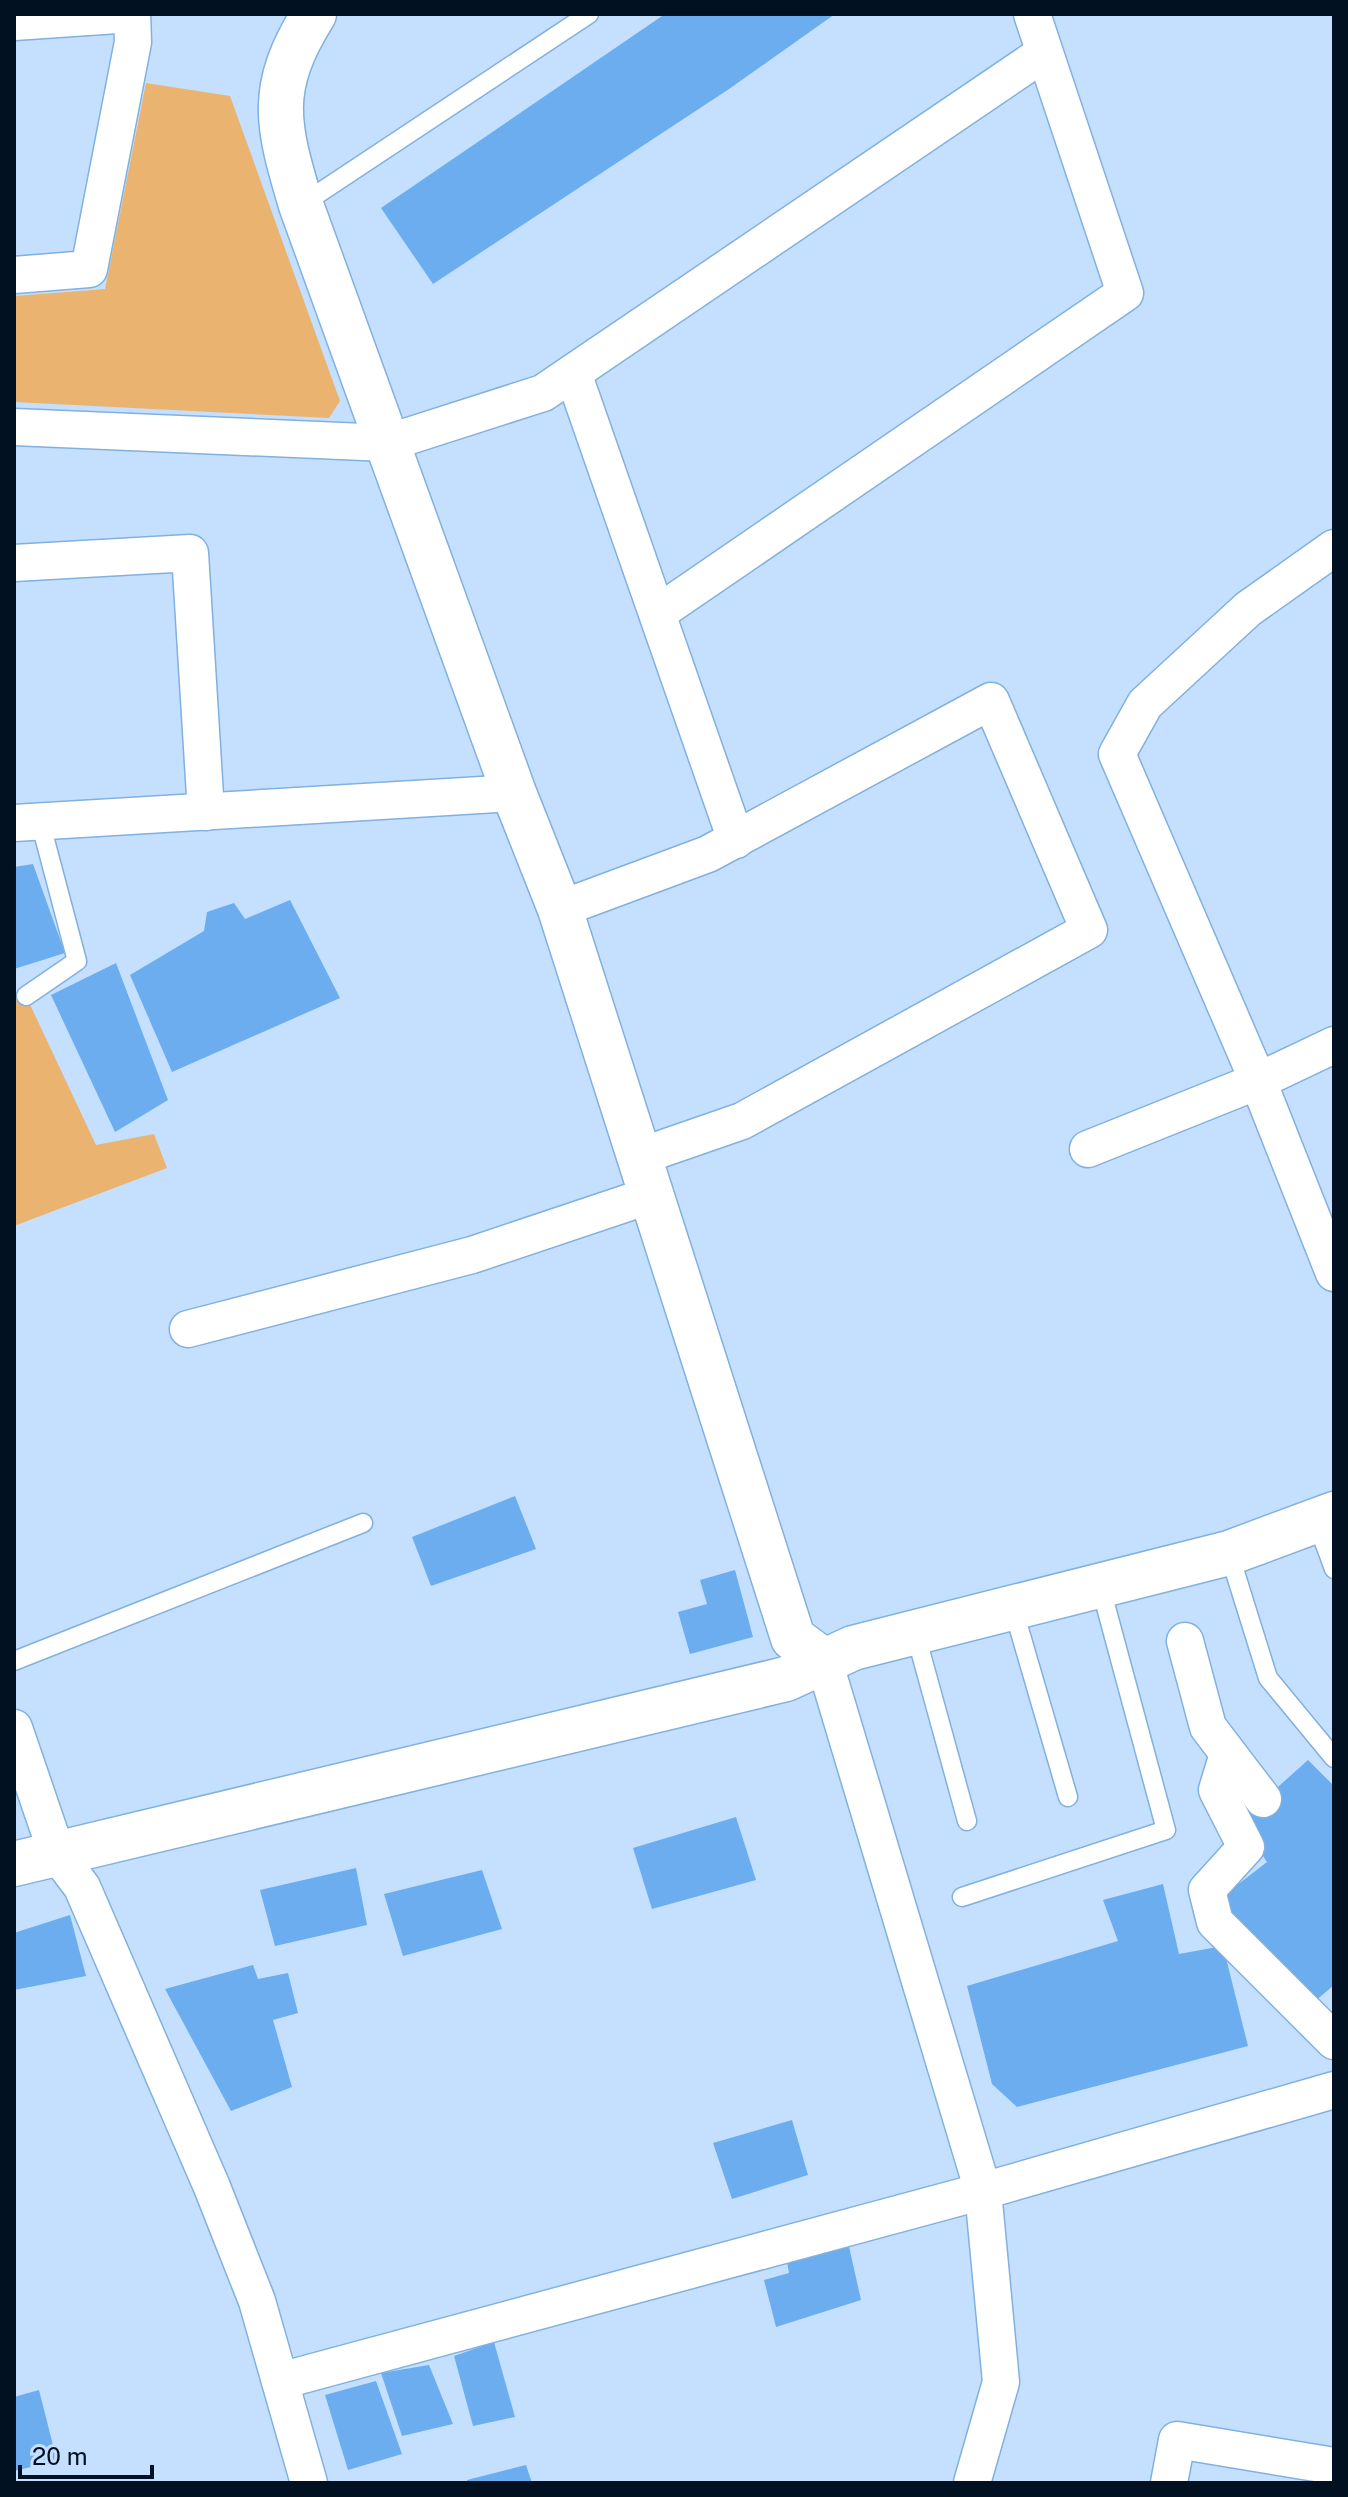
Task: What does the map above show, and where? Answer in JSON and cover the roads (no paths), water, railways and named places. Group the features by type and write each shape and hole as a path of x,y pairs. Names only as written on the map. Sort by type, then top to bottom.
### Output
{"street":[{"path":"14,22 132,14 133,42 89,269 14,275"},
{"path":"314,14 292,48 279,95 284,146 301,205 514,793 560,909 648,1175 793,1638 824,1661 983,2191 1001,2382 972,2483"},
{"path":"658,613 1125,293 1032,14"},
{"path":"14,427 387,443 543,393 1044,53"},
{"path":"573,373 736,840"},
{"path":"1334,548 1248,609 1145,704 1117,754 1258,1081 1334,1273"},
{"path":"14,563 190,553 206,812"},
{"path":"188,1329 472,1255 648,1175 1089,930 991,701 708,854 560,909"},
{"path":"27,822 514,793"},
{"path":"1088,1149 1258,1081 1334,1045"},
{"path":"14,1864 771,1683 853,1648 1229,1553 1325,1517"},
{"path":"1185,1641 1208,1727 1263,1799"},
{"path":"14,1728 57,1854 82,1887 212,2187 257,2301 309,2483"},
{"path":"1228,1754 1217,1790 1246,1847 1207,1890 1215,1922 1334,2041"},
{"path":"280,2381 983,2191 1334,2090"},
{"path":"1169,2483 1177,2440 1334,2466"}],"lane":[{"path":"301,205 589,14"},
{"path":"26,996 77,961 27,822"},
{"path":"1325,1517 1334,1569"},
{"path":"14,1661 363,1523"},
{"path":"1229,1553 1268,1678 1334,1758"},
{"path":"962,1897 1166,1830 1100,1585"},
{"path":"1013,1608 1068,1797"},
{"path":"915,1632 967,1821"}]}
